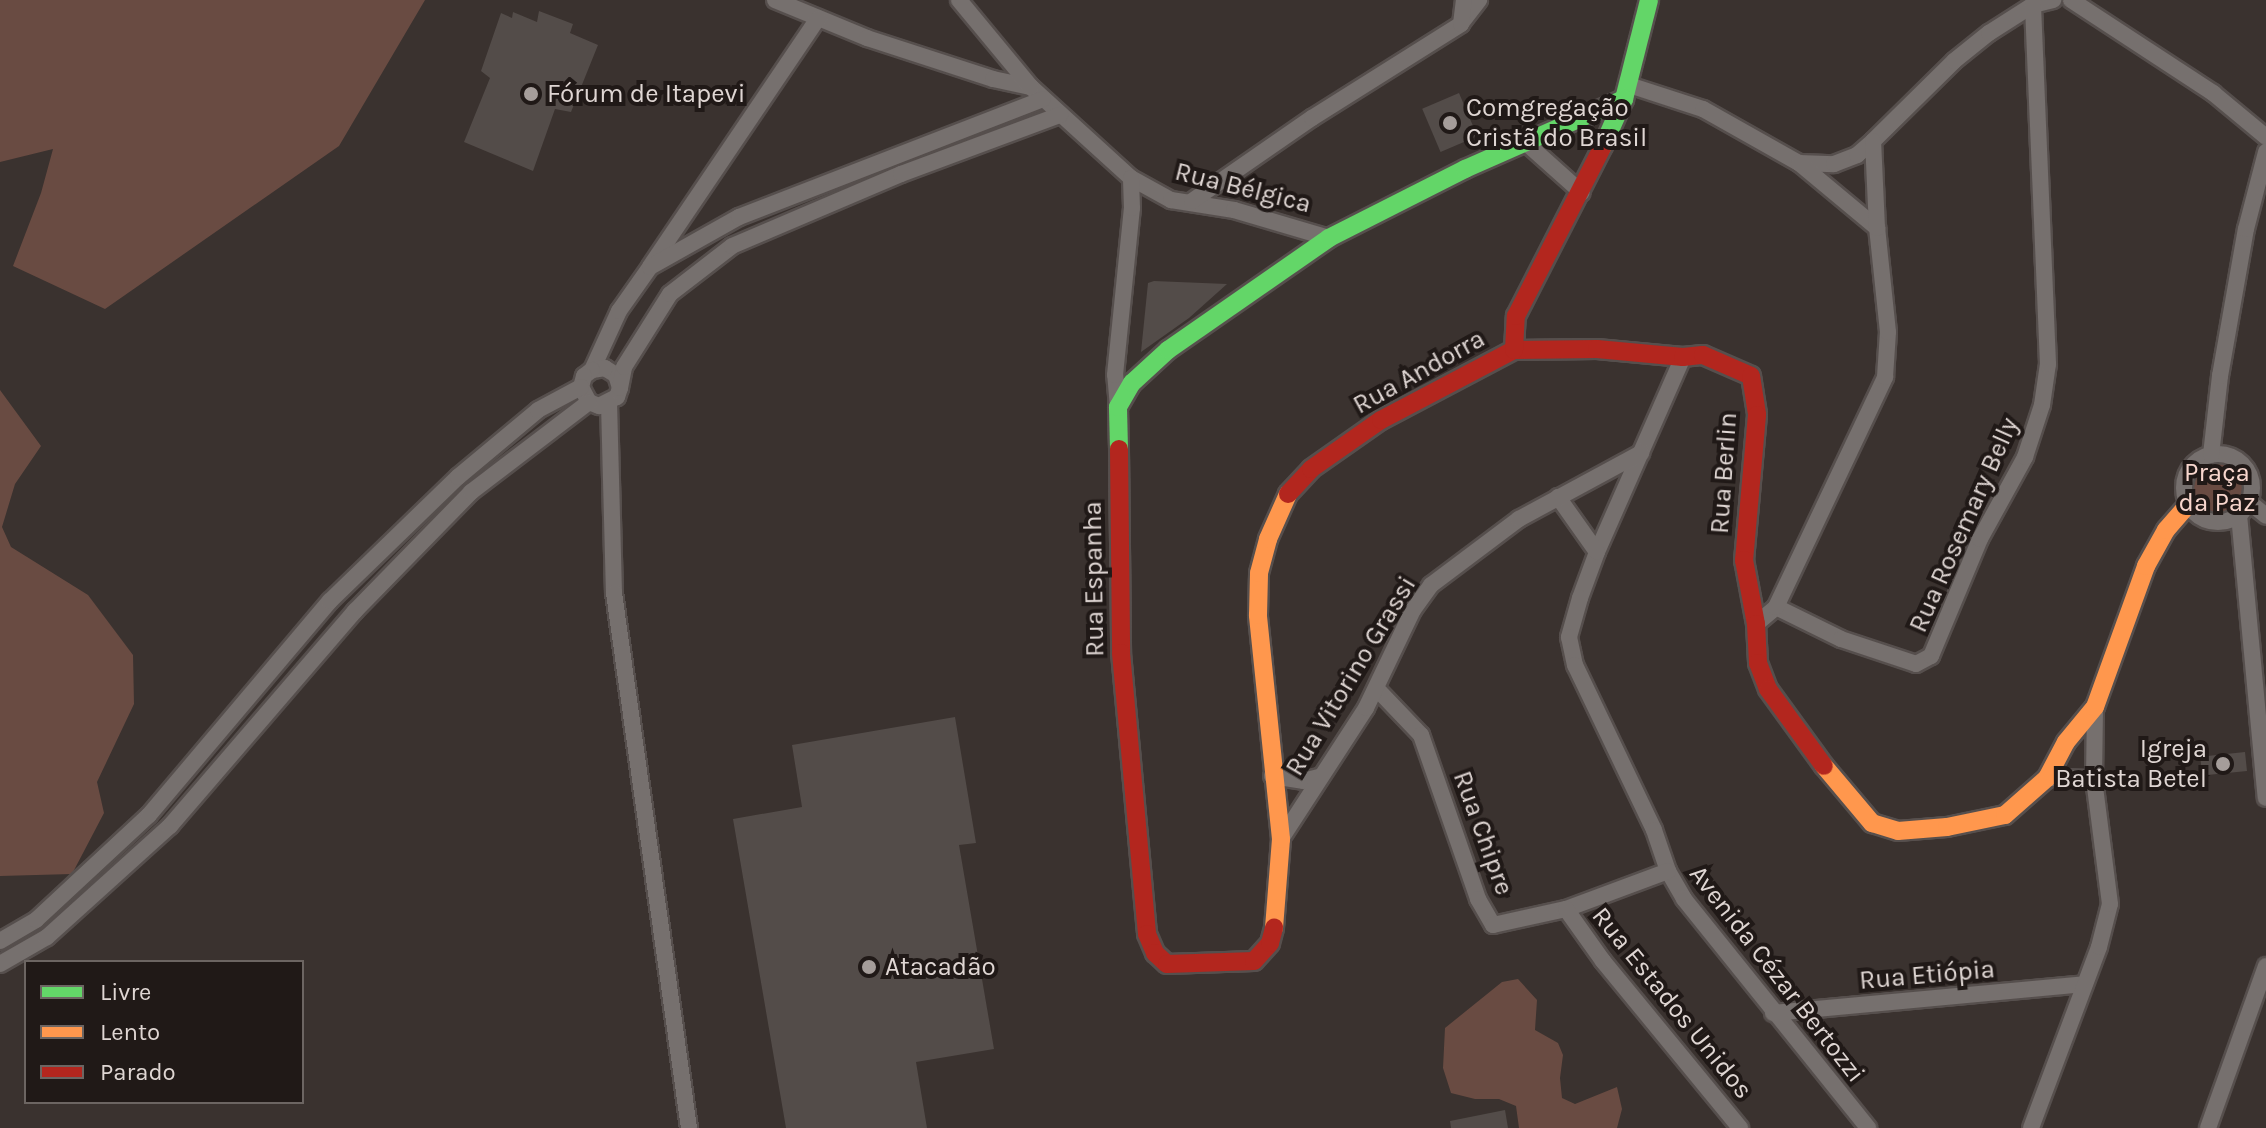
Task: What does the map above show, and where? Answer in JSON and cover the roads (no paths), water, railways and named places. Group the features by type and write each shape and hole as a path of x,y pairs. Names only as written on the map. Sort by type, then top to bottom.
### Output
{"street":[{"path":"775,0 867,38 1037,93"},
{"name":"Rua Bélgica","path":"959,0 1037,93 1131,178 1171,200 1192,201 1329,238 1627,92"},
{"path":"1461,24 1464,0"},
{"path":"1192,201 1312,118 1461,24 1479,0"},
{"name":"Rua Andorra","path":"1217,964 1254,961 1270,943 1277,918 1281,839 1272,776 1269,708 1258,615 1259,573 1268,539 1288,493 1311,469 1381,420 1514,350 1516,316 1582,193 1627,92 1649,0"},
{"path":"1799,163 1834,164 1857,155 1954,61 2033,5 2053,0"},
{"path":"2071,0 2213,93 2266,137"},
{"name":"Rua Rosemary Belly","path":"1776,607 1841,639 1916,664 1931,656 1980,539 2025,457 2042,405 2048,364 2033,5"},
{"path":"592,370 619,311 818,18"},
{"path":"1627,92 1703,109 1799,163 1877,228"},
{"path":"650,267 739,217 1037,93"},
{"path":"620,388 616,375 605,368 592,370 584,376 581,387 589,402 599,406 609,403 620,388 624,367 670,294 732,246 901,174 1060,115"},
{"path":"1873,141 1877,228 1888,332 1885,377 1776,607 1756,624 1758,663 1768,689 1804,742 1872,823 1898,831 1991,819 2019,806 2047,778 2066,742 2095,707"},
{"path":"1525,142 1582,193"},
{"path":"2211,455 2220,376 2246,229 2266,152"},
{"path":"1118,407 1115,375 1132,208 1131,178"},
{"path":"1118,407 1132,383 1168,350 1329,238"},
{"name":"Rua Berlin","path":"1514,350 1597,349 1683,357 1703,355 1751,376 1757,415 1744,560 1756,624"},
{"name":"Avenida Cézar Bertozzi","path":"1683,357 1597,552 1569,637 1575,665 1654,830 1668,871 1684,899 1868,1128"},
{"path":"0,941 36,920 149,815 330,601 458,477 538,410 581,387"},
{"path":"0,964 47,937 170,826 355,611 471,492 589,402"},
{"path":"609,403 614,593 689,1128"},
{"name":"Rua Espanha","path":"1118,407 1121,653 1147,934 1155,953 1167,964 1217,964"},
{"name":"Rua Vitorino Grassi","path":"1281,839 1377,689 1413,610 1431,585 1508,527 1641,453"},
{"path":"2266,516 2244,508 2217,522 2195,514 2188,505 2183,484 2186,474 2201,459 2211,455 2229,456 2244,467 2251,484 2244,508 2266,798"},
{"path":"1558,497 1597,552"},
{"path":"2031,1128 2085,984 2110,904 2094,779 2095,707 2146,566 2166,530 2188,505"},
{"name":"Rua Chipre","path":"1377,689 1421,735 1478,899 1493,925 1566,909 1668,871"},
{"path":"1272,776 1303,781 1319,777"},
{"path":"2047,778 2094,779"},
{"name":"Rua Estados Unidos","path":"1566,909 1603,961 1740,1128"},
{"path":"2208,1128 2266,966"},
{"name":"Rua Etiópia","path":"1773,1013 2085,984"}],"place":[{"name":"Fórum de Itapevi","path":"531,94"},
{"name":"Comgregação Cristã do Brasil","path":"1450,123"},
{"name":"Igreja Batista Betel","path":"2223,764"},
{"name":"Atacadão","path":"869,967"}],"park label":[{"name":"Praça da Paz","path":"2217,488"}]}
